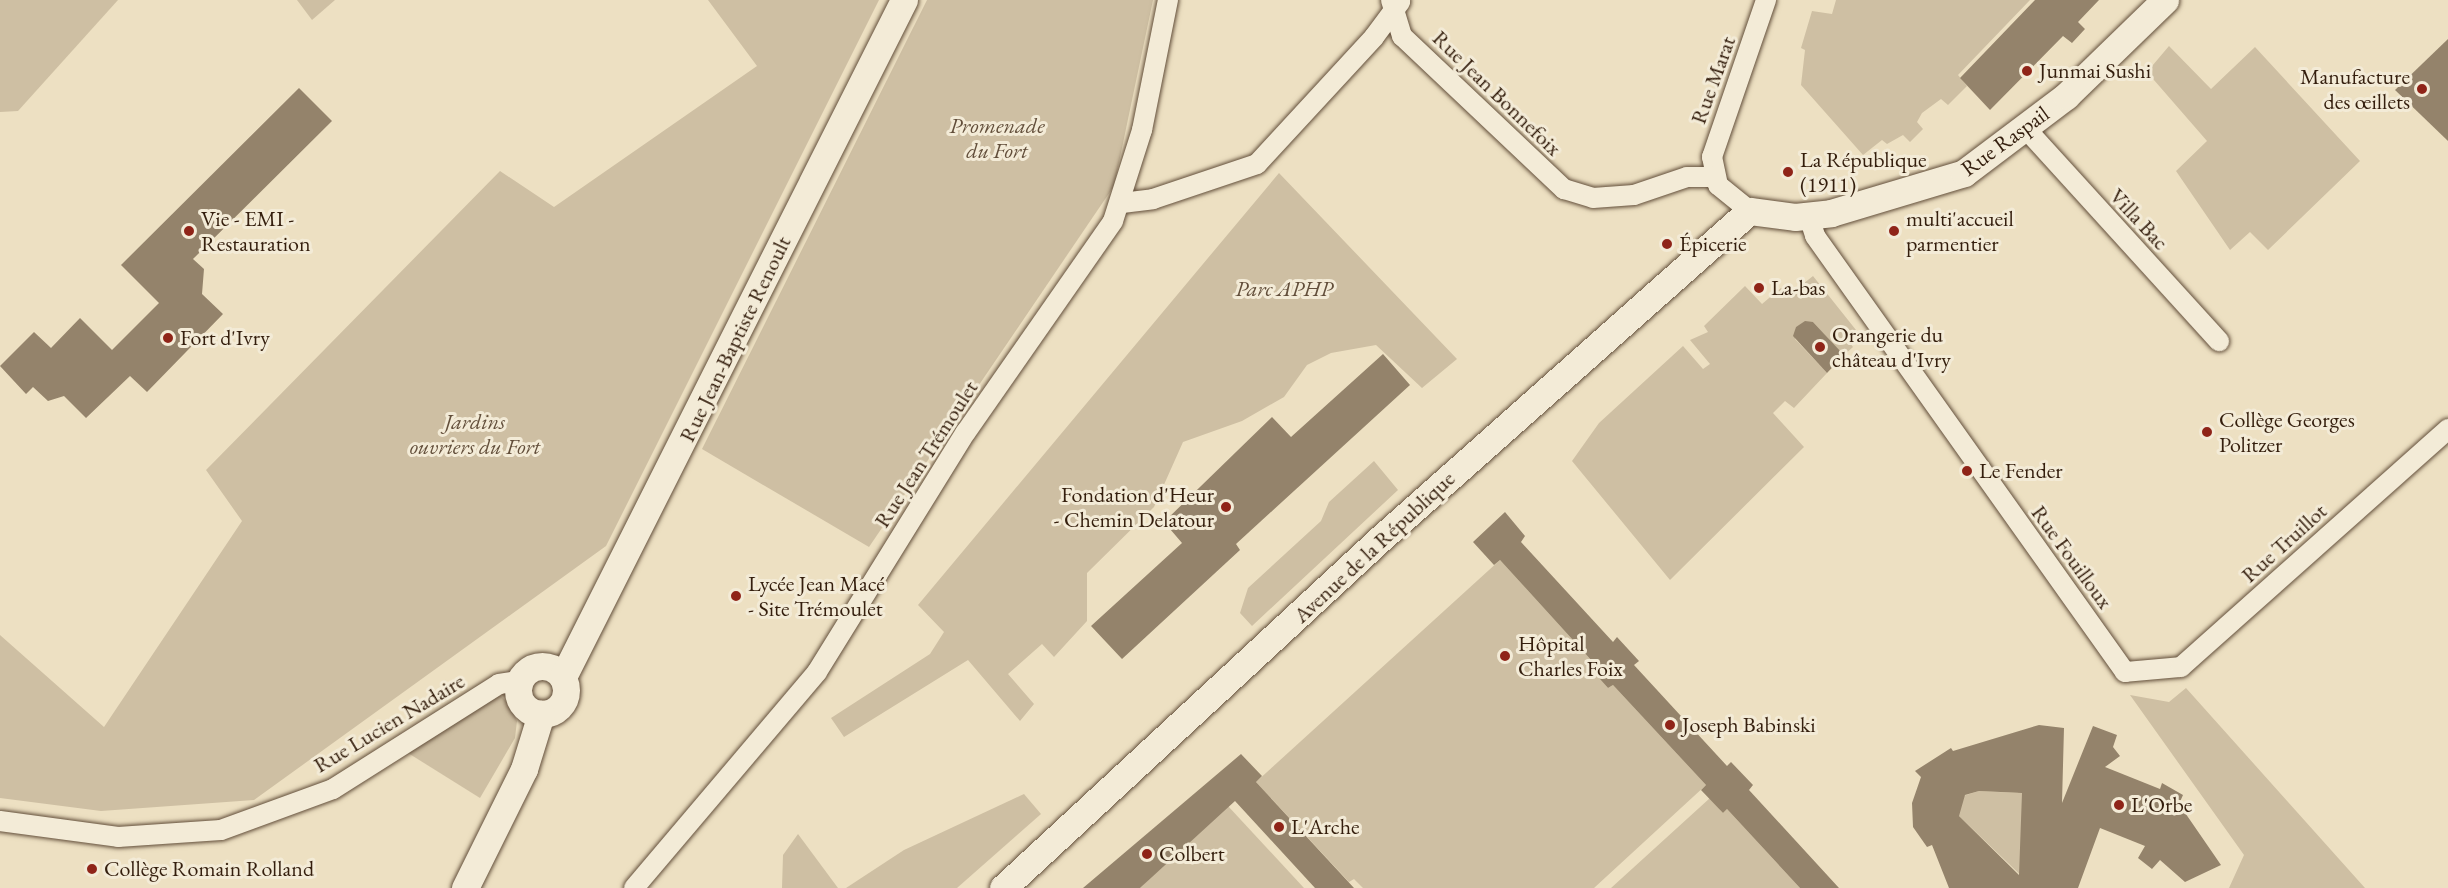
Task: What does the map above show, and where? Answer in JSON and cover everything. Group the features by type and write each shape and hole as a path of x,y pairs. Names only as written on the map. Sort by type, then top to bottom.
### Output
{"street":[{"name":"Rue Jean-Baptiste Renoult","path":"563,677 904,0"},
{"name":"Rue Jean Trémoulet","path":"634,888 817,672 966,432 1122,203 1168,0"},
{"name":"Rue Marat","path":"1713,177 1716,141 1766,0"},
{"name":"Rue Raspail","path":"1750,211 1809,217 1850,209 1954,178 2026,129 2165,0"},
{"name":"Rue Jean Bonnefoix","path":"1122,203 1153,199 1257,164 1374,37 1396,3"},
{"name":"Rue Jean Bonnefoix","path":"1396,3 1402,36 1564,189 1593,198 1634,195 1688,177 1713,177"},
{"name":"Villa Bac","path":"2026,129 2218,341"},
{"path":"1713,177 1726,195 1750,211"},
{"name":"Avenue de la République","path":"1003,888 1380,539 1750,211"},
{"name":"Rue Fouilloux","path":"1809,217 1815,236 2126,672 2144,674"},
{"name":"Rue Truillot","path":"2144,674 2181,667 2448,429"},
{"path":"536,666 551,667 563,677 565,699 555,710 541,714 522,703 519,681 536,666"},
{"name":"Rue Lucien Nadaire","path":"0,821 118,837 221,830 333,789 499,684 519,681"},
{"path":"465,888 524,769 541,714"}],"green space":[{"path":"0,0 118,0 18,111 0,112"},
{"path":"297,0 335,0 312,20"},
{"name":"Jardins ouvriers du Fort","path":"708,0 879,0 606,546 254,800 101,811 0,798 0,635 104,727 242,521 206,470 500,171 554,207 757,66"},
{"name":"Promenade du Fort","path":"927,0 1153,0 1114,186 869,547 702,449"},
{"path":"1836,0 2030,0 1958,75 1967,86 1948,105 1941,99 1922,113 1917,122 1923,129 1910,142 1903,135 1887,144 1882,140 1863,155 1801,85 1805,50 1801,48 1812,11 1832,14"},
{"path":"2169,46 2211,89 2255,47 2360,161 2268,250 2250,232 2230,250 2176,171 2207,141 2147,72"},
{"name":"Parc APHP","path":"1279,173 1457,359 1422,388 1376,345 1331,353 1307,365 1284,397 1242,421 1183,442 1154,507 1087,573 1087,621 1054,657 1042,644 1008,674 1034,704 1020,721 968,660 844,737 831,718 930,654 944,632 918,605"},
{"path":"1813,276 1856,330 1846,338 1853,347 1844,355 1813,322 1796,327 1795,339 1827,373 1794,408 1785,401 1773,413 1804,447 1670,580 1572,461 1599,423 1683,346 1703,369 1710,364 1690,340 1708,332 1704,326 1745,286 1762,304 1781,288 1789,295"},
{"path":"1374,461 1398,490 1252,626 1240,613 1248,588 1321,521 1329,502"},
{"path":"1500,560 1592,661 1587,665 1608,688 1613,685 1706,785 1594,888 1363,888 1354,879 1349,882 1256,782"},
{"path":"2186,688 2365,888 2229,888 2244,855 2130,695 2169,702"},
{"path":"493,696 501,696 509,704 517,721 515,738 480,798 408,753"},
{"path":"2020,782 2038,814 2021,819 2021,860 2033,887 1958,815 1963,796 1979,791 2018,793"},
{"path":"1024,794 1041,814 957,888 846,888 904,850"},
{"path":"1710,798 1723,813 1727,809 1800,888 1611,888"},
{"path":"1228,806 1304,888 1140,888 1151,877"},
{"path":"798,834 838,888 782,888 783,855"}],"building":[{"path":"2035,0 2099,0 2078,22 2085,29 2072,43 2063,36 1990,110 1960,78"},
{"name":"Manufacture des œillets","path":"2448,39 2448,141 2395,90"},
{"name":"Vie - EMI - Restauration","path":"299,88 332,121 193,259 204,269 202,294 223,314 147,392 130,376 86,418 64,396 48,401 33,387 26,394 0,366 34,332 51,348 80,318 112,350 159,303 121,265"},
{"name":"Orangerie du château d'Ivry","path":"1805,321 1813,322 1844,355 1827,373 1793,336 1796,327"},
{"name":"Fondation d'Heur - Chemin Delatour","path":"1383,354 1410,385 1236,544 1240,550 1122,659 1091,626 1182,543 1164,522 1272,417 1291,437"},
{"name":"Joseph Babinski","path":"1505,512 1525,536 1521,542 1613,642 1617,637 1639,661 1634,665 1727,766 1731,762 1753,785 1749,790 1839,888 1800,888 1727,809 1723,813 1701,790 1706,785 1613,685 1608,688 1587,665 1592,661 1500,560 1494,565 1473,542"},
{"name":"L'Orbe","path":"2039,725 2064,728 2062,803 2093,726 2117,735 2113,747 2120,756 2105,767 2160,789 2162,783 2183,795 2179,804 2221,865 2185,882 2160,860 2152,869 2138,858 2145,846 2100,828 2078,888 1949,888 1932,845 1927,847 1913,827 1912,803 1921,777 1915,771 1951,748 1953,751","holes":["1979,791 2022,793 2019,875 1959,816 1965,795"]},
{"name":"L'Arche","path":"1241,754 1262,776 1256,782 1354,888 1315,888 1235,801 1140,888 1083,888"}],"place":[{"name":"Junmai Sushi","path":"2027,71"},
{"name":"Manufacture des œillets","path":"2422,89"},
{"name":"La République (1911)","path":"1788,172"},
{"name":"Vie - EMI - Restauration","path":"189,231"},
{"name":"multi'accueil parmentier","path":"1894,231"},
{"name":"Épicerie","path":"1667,244"},
{"name":"La-bas","path":"1759,288"},
{"name":"Fort d'Ivry","path":"168,338"},
{"name":"Orangerie du château d'Ivry","path":"1820,347"},
{"name":"Collège Georges Politzer","path":"2207,432"},
{"name":"Le Fender","path":"1967,471"},
{"name":"Fondation d'Heur - Chemin Delatour","path":"1226,507"},
{"name":"Lycée Jean Macé - Site Trémoulet","path":"736,596"},
{"name":"Hôpital Charles Foix","path":"1505,656"},
{"name":"Joseph Babinski","path":"1670,725"},
{"name":"L'Orbe","path":"2119,805"},
{"name":"L'Arche","path":"1279,827"},
{"name":"Colbert","path":"1147,854"},
{"name":"Collège Romain Rolland","path":"92,869"}]}
